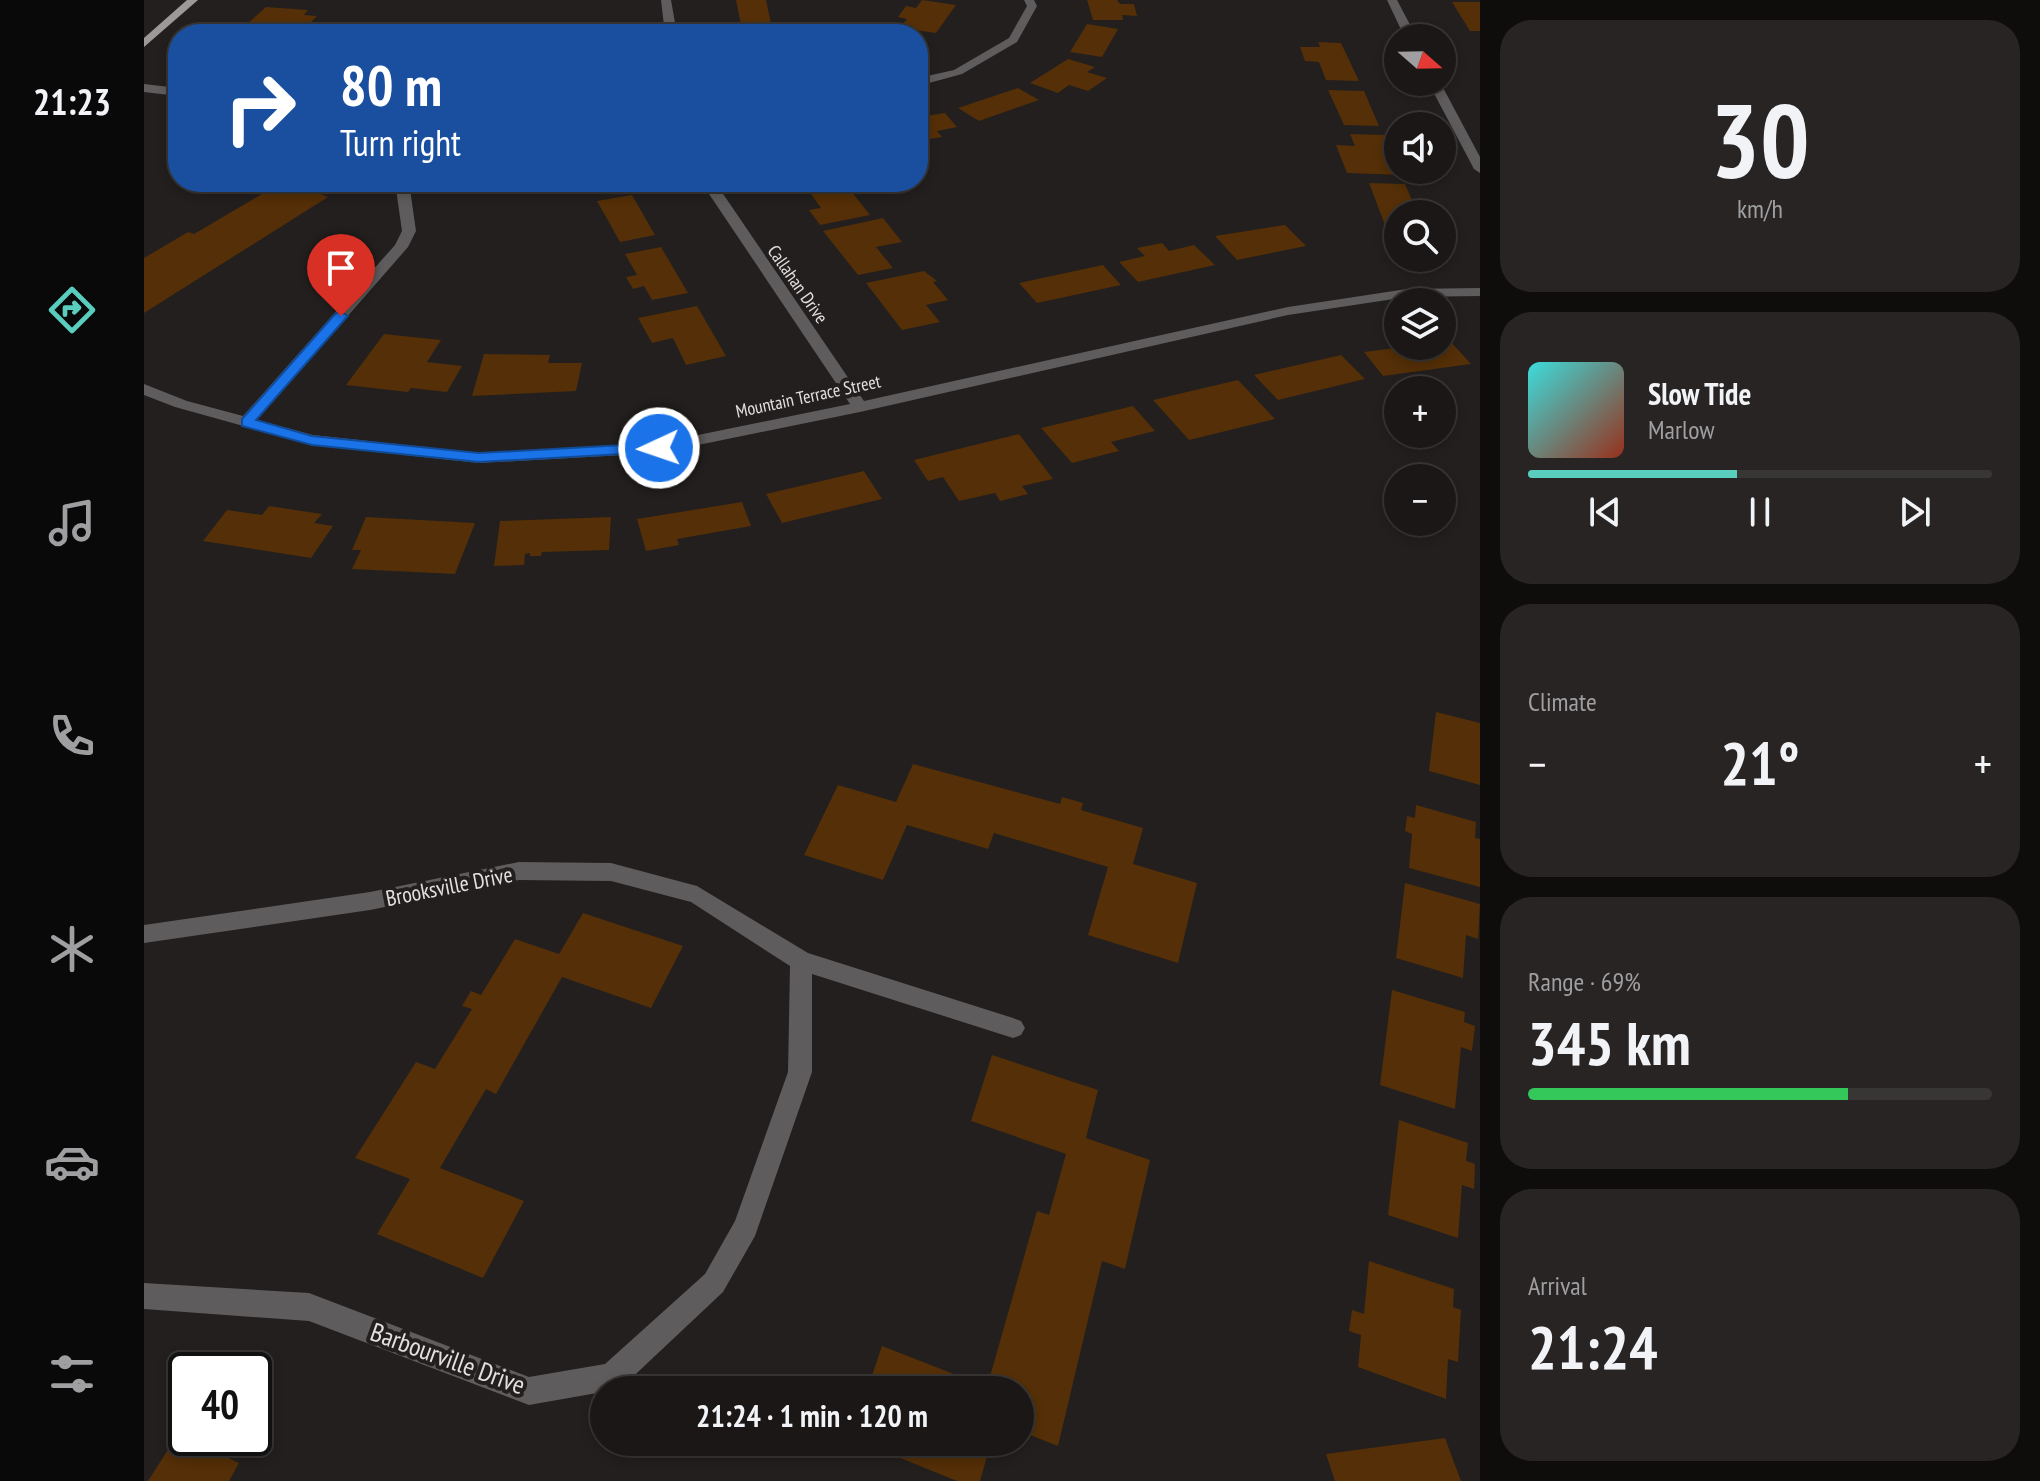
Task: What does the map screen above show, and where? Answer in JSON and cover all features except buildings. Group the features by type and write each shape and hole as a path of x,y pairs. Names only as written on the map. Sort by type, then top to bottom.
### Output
{"main road":[{"path":"144,44 193,0"}],"street":[{"path":"666,0 670,24"},
{"path":"928,80 958,72 1013,40 1032,6 1029,0"},
{"path":"1392,0 1404,24"},
{"path":"144,88 168,91"},
{"path":"1441,96 1480,169"},
{"path":"247,422 401,247 409,231 403,192"},
{"name":"Callahan Drive","path":"715,192 860,407"},
{"name":"Mountain Terrace Street","path":"144,389 181,404 312,440 479,458 659,448 860,407 1288,311 1407,293 1480,292"},
{"name":"Brooksville Drive","path":"144,934 370,901 519,871 611,872 697,895 801,961 1013,1028"},
{"name":"Barbourville Drive","path":"144,1296 309,1307 529,1391 612,1377 714,1283 746,1227 800,1072 801,961"}],"route":[{"path":"341,316 247,422 312,440 479,458 659,448"}]}
